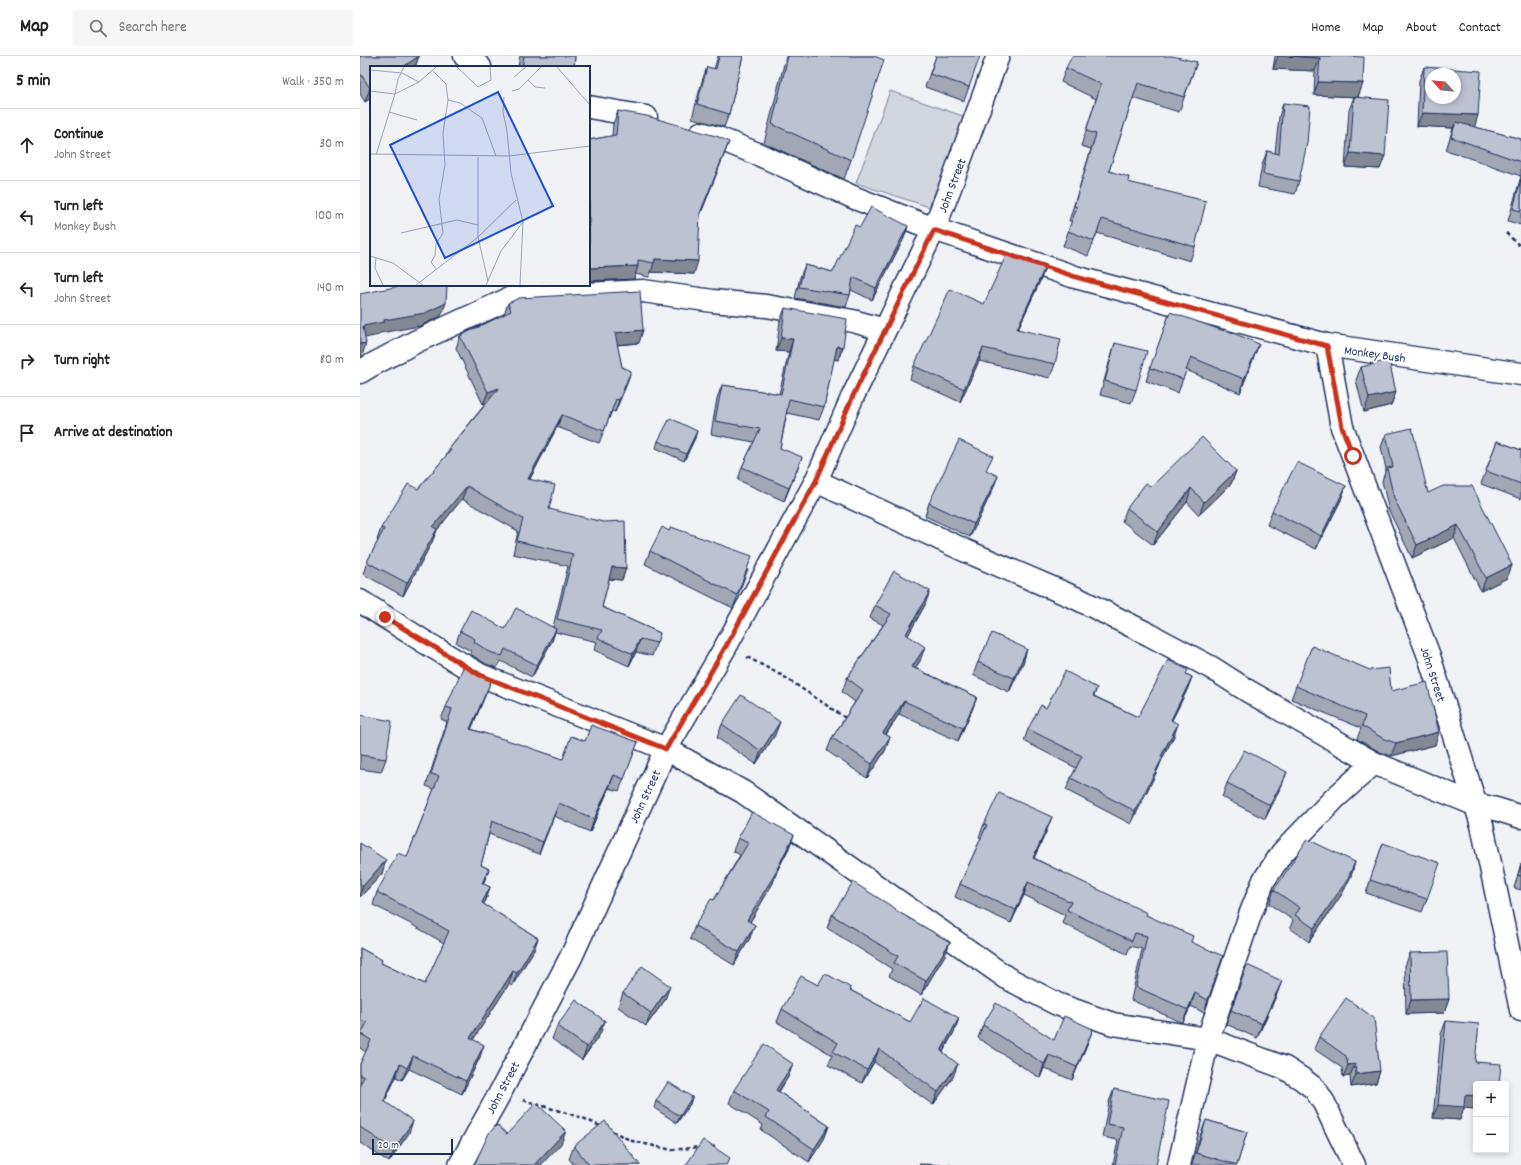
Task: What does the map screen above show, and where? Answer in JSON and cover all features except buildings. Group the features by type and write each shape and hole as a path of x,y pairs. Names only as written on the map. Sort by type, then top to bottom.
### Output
{"street":[{"path":"465,56 479,66"},
{"name":"John Street","path":"460,1165 500,1093 571,957 666,749 726,646 816,481 852,398 934,230 998,56"},
{"name":"Monkey Bush","path":"590,107 645,117 718,138 760,155 855,198 934,230 1076,277 1327,346 1521,374"},
{"path":"360,372 417,341 511,298 643,291 713,301 766,306 853,321 885,330"},
{"name":"John Street","path":"1327,346 1342,427 1429,656 1474,804 1482,825 1521,1010"},
{"path":"816,481 959,548 1078,599 1150,635 1212,668 1374,763 1474,804 1521,817"},
{"path":"360,601 423,642 480,675 666,749 744,792 1007,978 1057,1004 1114,1024 1208,1039 1285,1068 1315,1089 1324,1103 1354,1165"},
{"path":"1179,1165 1208,1039 1250,915 1264,880 1282,853 1335,798 1374,763"}],"path":[{"path":"1506,233 1521,247"},
{"path":"726,646 783,676 849,720"},
{"path":"500,1093 583,1118 604,1128"},
{"path":"611,1131 632,1141 672,1150 703,1147"},
{"path":"710,1146 718,1146"}],"shaded area":[{"path":"890,91 966,117 929,207 856,183"}],"route":[{"path":"385,617 423,642 480,675 666,749 726,646 816,481 852,398 934,230 1076,277 1327,346 1342,427 1353,456"}]}
